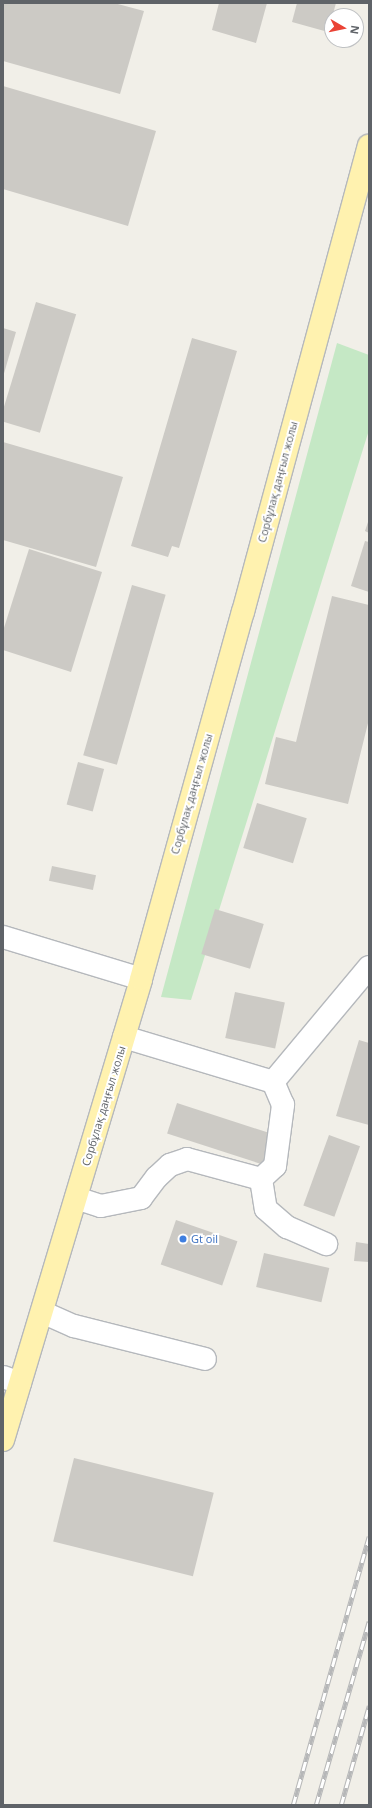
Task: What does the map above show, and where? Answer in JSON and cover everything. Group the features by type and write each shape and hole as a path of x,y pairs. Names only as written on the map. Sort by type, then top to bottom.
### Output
{"main road":[{"name":"Сорбұлақ даңғыл жолы","path":"3,1440 12,1380 42,1312 141,979 243,612 369,146"}],"street":[{"path":"3,937 141,979"},
{"path":"273,1082 369,967"},
{"path":"124,1037 273,1082 283,1105 275,1166 261,1179"},
{"path":"76,1198 101,1206 141,1198 157,1177 170,1165 187,1159 261,1179"},
{"path":"261,1179 266,1209 287,1227 326,1244"},
{"path":"42,1312 74,1326 205,1359"}],"green space":[{"path":"337,343 369,355 369,430 191,1000 161,997"}],"building":[{"path":"3,3 114,3 144,11 120,94 3,61"},
{"path":"219,3 267,3 256,43 212,30"},
{"path":"297,3 336,3 335,8 324,8 324,31 292,22"},
{"path":"3,86 156,131 128,226 3,189"},
{"path":"36,302 76,314 40,433 3,422 3,410"},
{"path":"3,328 16,332 3,377"},
{"path":"192,338 237,351 179,548 172,546 168,557 131,546"},
{"path":"3,442 123,477 96,567 3,540"},
{"path":"369,519 369,533 365,531"},
{"path":"365,541 369,542 369,592 351,586"},
{"path":"29,549 102,572 71,672 3,650 3,631"},
{"path":"132,585 166,595 117,765 83,755"},
{"path":"332,596 369,605 369,719 348,804 265,784 276,737 296,742"},
{"path":"78,762 104,769 93,811 67,805"},
{"path":"257,803 307,818 293,863 243,848"},
{"path":"52,866 96,875 93,890 49,881"},
{"path":"215,909 264,924 250,969 201,954"},
{"path":"235,992 285,1003 275,1049 225,1038"},
{"path":"359,1040 369,1043 369,1125 336,1116"},
{"path":"177,1103 275,1135 265,1165 167,1133"},
{"path":"329,1135 360,1146 334,1217 303,1205"},
{"path":"176,1220 237,1241 222,1286 161,1264"},
{"path":"356,1242 369,1244 369,1262 354,1261"},
{"path":"264,1253 329,1268 321,1302 256,1287"},
{"path":"74,1458 214,1493 193,1576 53,1541"}],"railway":[{"path":"293,1805 369,1537"},
{"path":"316,1805 369,1621"},
{"path":"341,1805 369,1706"}],"place":[{"name":"Gt oil","path":"183,1239"}]}
